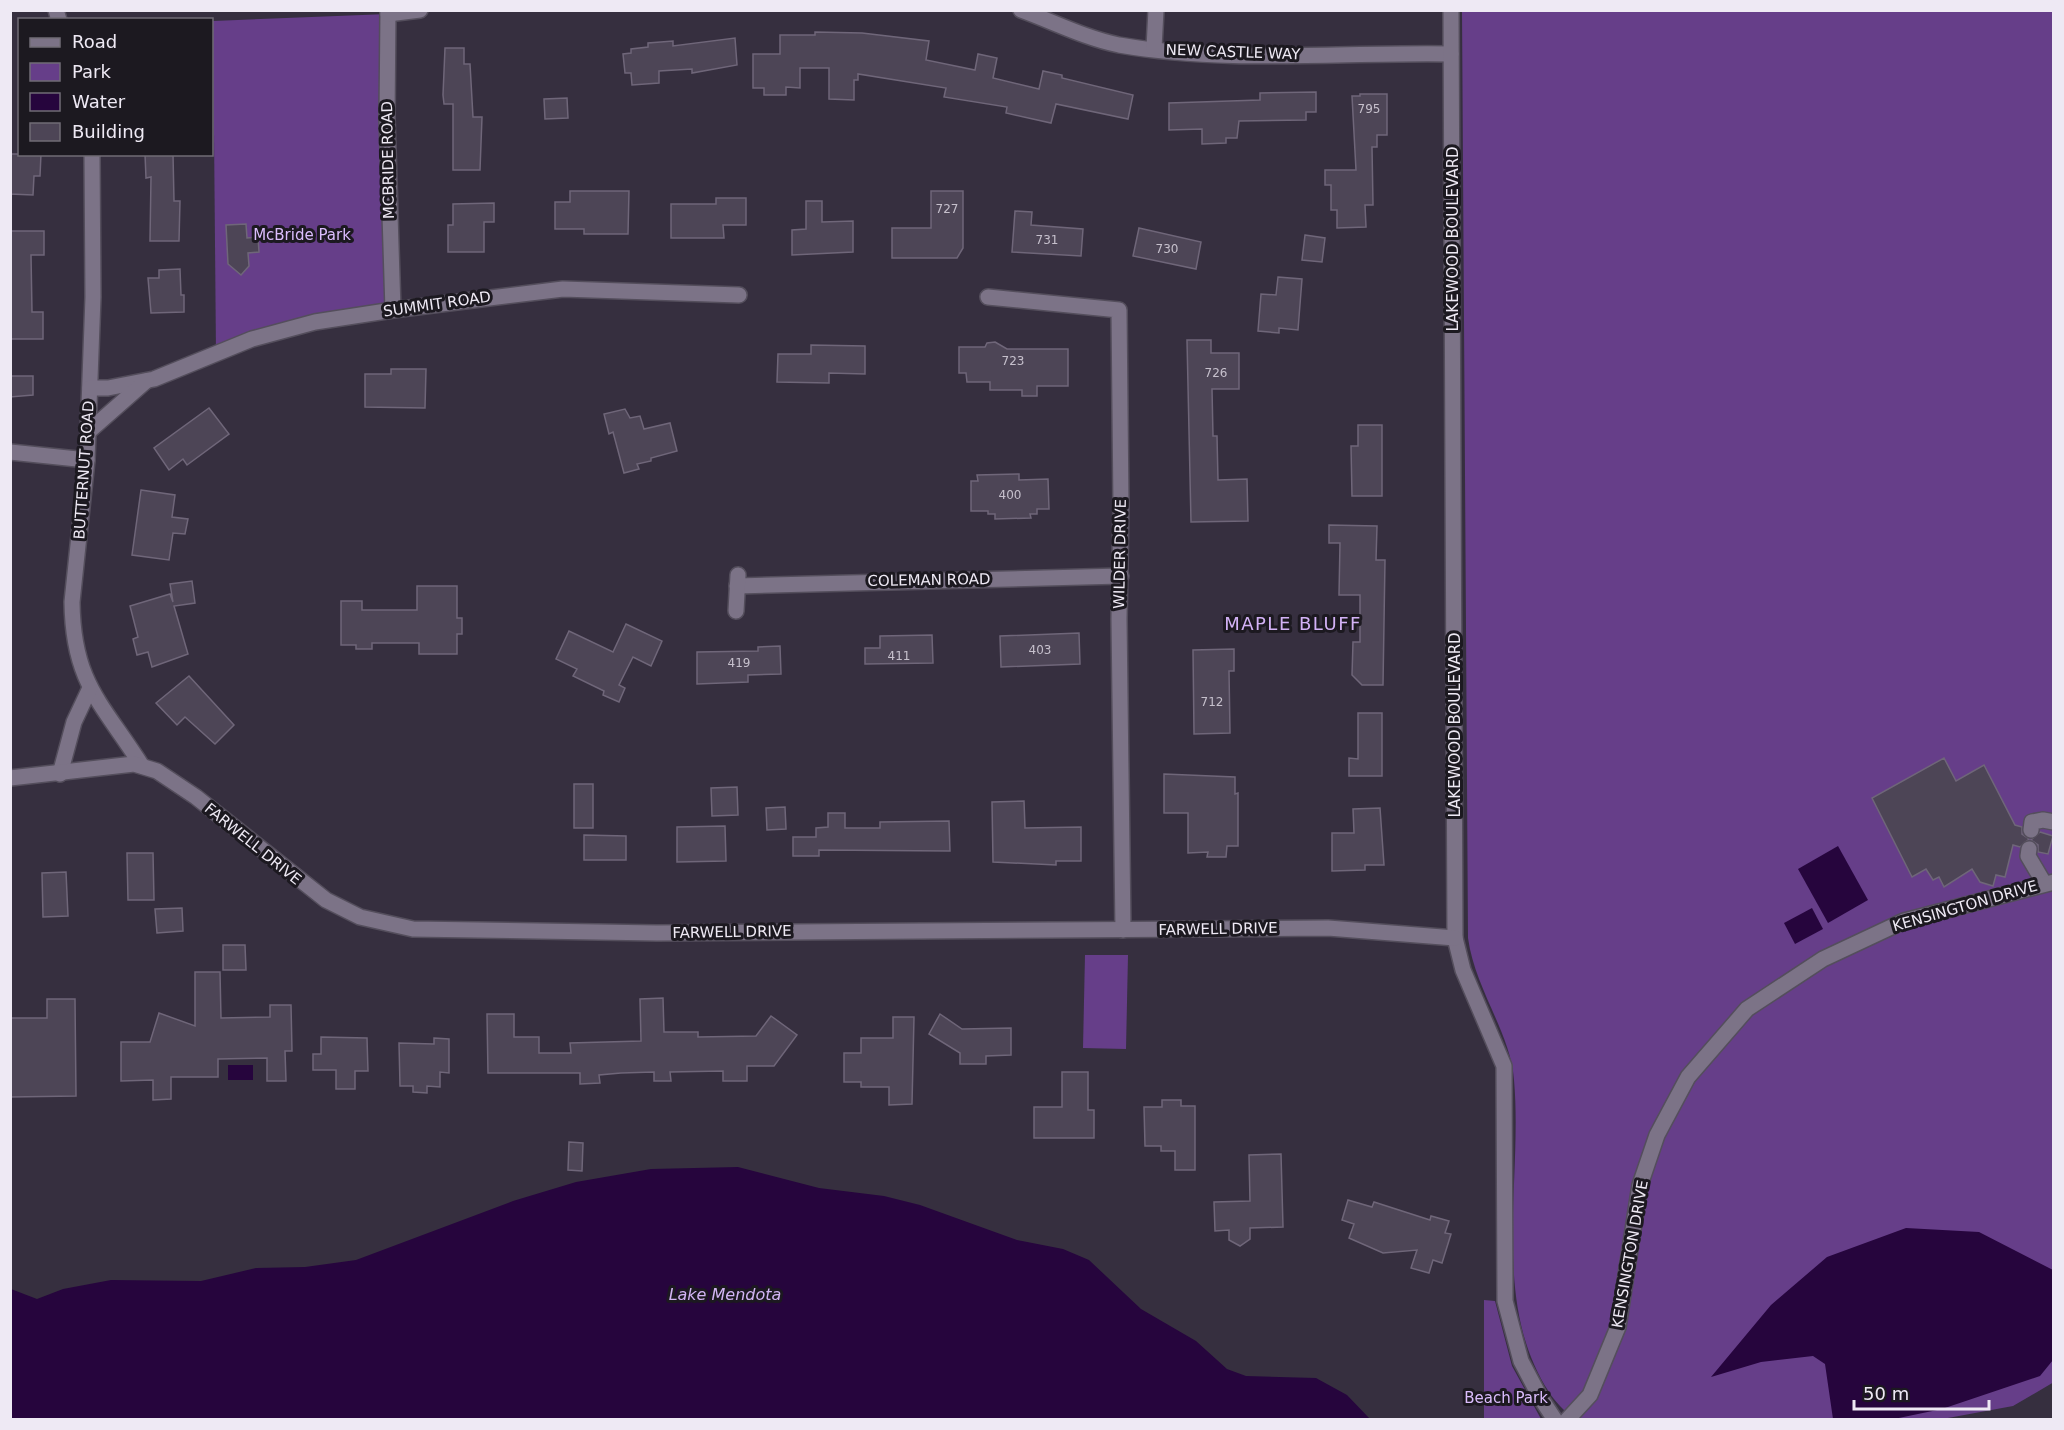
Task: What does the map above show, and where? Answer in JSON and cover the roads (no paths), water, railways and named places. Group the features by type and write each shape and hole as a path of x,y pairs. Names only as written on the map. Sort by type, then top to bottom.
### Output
{"street":[{"path":"388,12 420,10"},
{"name":"NEW CASTLE WAY","path":"1021,10 1089,38 1154,48 1279,56 1375,52 1451,54"},
{"path":"1154,48 1156,10"},
{"name":"LAKEWOOD BOULEVARD","path":"1451,10 1455,938 1463,970 1504,1066 1505,1301 1521,1361 1540,1398 1555,1419"},
{"name":"MCBRIDE ROAD","path":"388,12 387,118 393,310"},
{"name":"BUTTERNUT ROAD","path":"92,156 93,297 87,460 72,602 76,647 90,688 142,766"},
{"name":"SUMMIT ROAD","path":"90,388 108,388 146,381 252,339 315,322 393,310 563,289 739,295"},
{"name":"WILDER DRIVE","path":"988,297 1119,310 1121,576 1119,619 1123,930"},
{"name":"SUMMIT ROAD","path":"88,432 146,381"},
{"path":"10,452 87,460"},
{"name":"COLEMAN ROAD","path":"736,611 738,580 1121,576"},
{"path":"60,774 74,722 90,688"},
{"name":"FARWELL DRIVE","path":"10,778 134,764 157,771 196,798 326,900 360,917 413,929 554,933 1328,928 1455,938"},
{"path":"2031,830 2032,822 2043,820 2054,822"},
{"path":"2029,849 2028,856 2049,883"},
{"name":"KENSINGTON DRIVE","path":"1567,1419 1590,1395 1618,1327 1640,1185 1657,1135 1688,1077 1747,1009 1823,959 1904,921 1992,900 2049,883"}],"water":[{"path":"1838,846 1868,900 1828,923 1798,869"},
{"path":"1812,908 1823,929 1795,944 1784,923"},
{"path":"228,1065 253,1065 253,1080 228,1080"},
{"name":"Lake Mendota","path":"738,1167 819,1188 884,1196 920,1205 1017,1240 1063,1249 1089,1260 1141,1309 1196,1341 1227,1369 1246,1376 1316,1378 1347,1395 1370,1419 11,1419 11,1289 37,1299 63,1289 111,1280 201,1281 256,1268 305,1267 356,1260 513,1201 576,1182 651,1169"},
{"path":"1906,1228 1979,1232 2053,1270 2053,1360 2040,1376 1942,1409 1894,1419 1833,1419 1825,1364 1813,1356 1761,1362 1711,1377 1771,1305 1827,1257"}],"district":[{"name":"MAPLE BLUFF","path":"1293,624"}],"park label":[{"name":"McBride Park","path":"302,235"},
{"name":"Beach Park","path":"1506,1398"}]}
